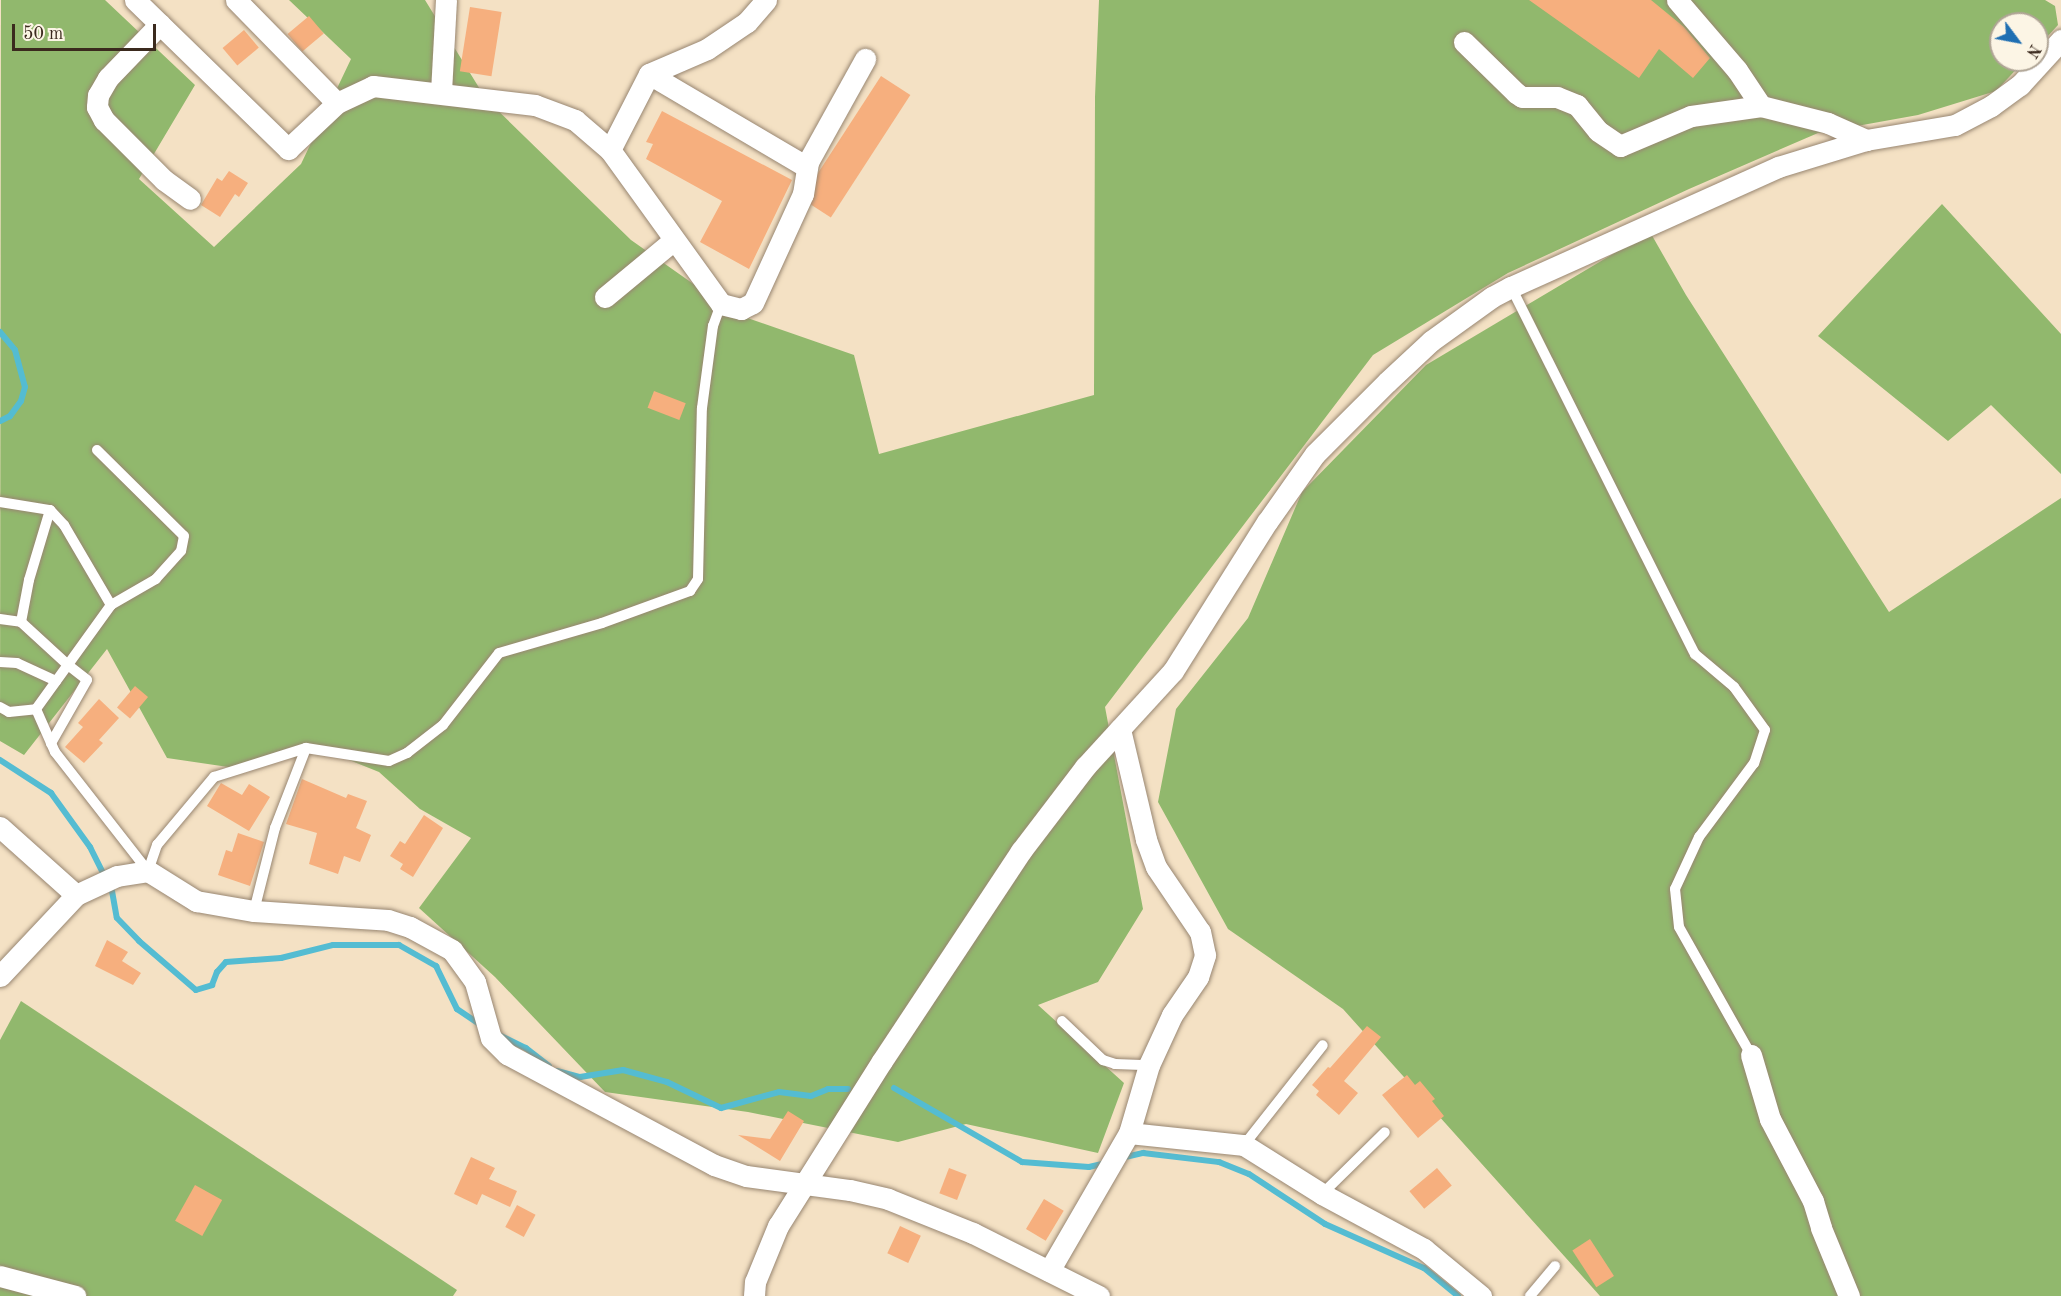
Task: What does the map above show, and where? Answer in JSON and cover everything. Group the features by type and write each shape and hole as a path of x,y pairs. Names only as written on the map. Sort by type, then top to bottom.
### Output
{"street":[{"path":"135,0 288,149 338,103 373,86 441,92 535,105 575,120 610,150 721,303 741,309 753,303 803,194 807,167 866,59"},
{"path":"236,0 338,103"},
{"path":"441,92 446,0"},
{"path":"610,150 649,74 706,49 747,22 766,0"},
{"path":"1677,0 1737,70 1761,106"},
{"path":"160,24 108,78 98,95 97,107 104,120 164,180 190,199"},
{"path":"750,1291 778,1226 882,1061 1021,851 1085,766 1173,671 1267,522 1315,454 1431,341 1492,297 1511,287 1778,166 1866,140 1955,124 1991,106 2020,85 2061,40"},
{"path":"1464,42 1516,93 1522,97 1557,97 1577,105 1598,131 1620,146 1691,116 1761,106 1828,123 1866,140"},
{"path":"649,74 807,167"},
{"path":"606,297 674,240"},
{"path":"1049,1271 1129,1133 1149,1065 1172,1015 1197,977 1205,955 1200,932 1156,867 1146,839 1120,729"},
{"path":"0,827 76,895"},
{"path":"0,976 76,895 117,876 148,871 196,901 254,910 388,920 410,927 452,950 475,982 491,1038 507,1054 714,1165 746,1176 804,1186 850,1190 888,1199 974,1233 1099,1296"},
{"path":"1751,1055 1770,1119 1812,1201 1849,1296"},
{"path":"1129,1133 1244,1145 1322,1194 1424,1249 1481,1296"},
{"path":"0,1276 75,1296"}],"lane":[{"path":"1511,287 1695,654 1734,687 1765,730 1754,763 1699,837 1675,889 1679,927 1751,1055"},
{"path":"148,871 158,845 214,777 306,748 388,761 407,753 443,725 499,653 602,623 690,591 698,579 702,408 713,326 721,303"},
{"path":"0,708 9,712 36,709 111,606 156,579 181,551 184,536 96,450"},
{"path":"0,501 50,510 64,525 111,606"},
{"path":"21,622 29,580 50,510"},
{"path":"0,619 21,622 87,680 51,743"},
{"path":"0,662 17,663 56,681"},
{"path":"36,709 51,743 78,783 114,824 148,871"},
{"path":"254,910 275,828 306,748"},
{"path":"1062,1021 1103,1060 1115,1064 1149,1065"},
{"path":"1244,1145 1323,1045"},
{"path":"1322,1194 1385,1132"},
{"path":"1530,1296 1556,1266"}],"green space":[{"path":"1,0 105,0 195,85 139,179 214,247 301,164 351,59 289,0 425,0 486,99 631,240 736,314 854,355 879,454 1094,395 1095,97 1099,0 2045,0 2055,6 2058,25 2049,35 2049,12 1989,12 1989,72 2014,72 1996,91 1918,115 1818,133 1689,189 1508,273 1373,355 1105,707 1143,909 1098,982 1038,1005 1124,1083 1098,1153 966,1124 898,1142 748,1112 605,1092 495,977 419,908 471,838 420,809 379,772 307,743 235,768 167,758 107,649 24,755 0,741"},
{"path":"1942,204 2061,334 2061,474 1991,405 1948,441 1818,336"},
{"path":"1650,232 1686,295 1889,612 2061,498 2061,1296 1600,1296 1343,1009 1228,929 1158,802 1176,709 1248,618 1302,492 1426,365"},
{"path":"21,1001 457,1290 453,1296 0,1296 0,1040"}],"building":[{"path":"1529,0 1651,0 1684,27 1710,58 1693,78 1659,49 1639,78"},
{"path":"470,7 502,12 491,76 460,71"},
{"path":"309,16 324,34 302,52 288,34"},
{"path":"244,30 259,48 237,66 223,48"},
{"path":"881,76 910,95 831,218 801,198"},
{"path":"662,111 792,180 749,269 700,242 722,201 646,159 653,144 646,142"},
{"path":"229,171 248,183 239,197 235,194 220,217 201,205 217,178 222,181"},
{"path":"654,391 686,403 679,420 648,408"},
{"path":"135,686 148,697 130,718 117,707"},
{"path":"99,699 119,718 99,740 103,743 84,763 65,747 83,727 78,723"},
{"path":"302,779 346,798 348,794 367,801 356,828 371,835 360,862 344,856 338,874 309,864 317,833 286,824"},
{"path":"221,783 242,795 249,784 270,797 249,831 207,806"},
{"path":"424,815 443,828 413,877 400,869 403,864 390,856 400,841 405,844"},
{"path":"238,833 264,842 250,886 218,875 226,850 232,852"},
{"path":"107,940 128,952 122,961 141,973 133,985 95,966"},
{"path":"1367,1026 1381,1037 1344,1081 1358,1093 1339,1115 1316,1095 1319,1091 1312,1085"},
{"path":"1407,1075 1415,1085 1420,1081 1435,1099 1432,1101 1444,1116 1418,1138 1382,1095"},
{"path":"788,1111 804,1121 780,1161 738,1135 770,1139"},
{"path":"471,1157 495,1168 489,1179 517,1191 510,1207 482,1194 477,1205 454,1194"},
{"path":"949,1168 967,1175 957,1200 939,1193"},
{"path":"1437,1168 1452,1186 1424,1209 1409,1191"},
{"path":"195,1185 222,1200 202,1236 175,1221"},
{"path":"1044,1199 1064,1211 1046,1241 1026,1229"},
{"path":"517,1205 536,1215 524,1237 505,1227"},
{"path":"900,1226 921,1236 908,1263 887,1253"},
{"path":"1590,1239 1614,1276 1596,1287 1572,1250"}],"waterway":[{"path":"0,332 15,350 25,387 21,401 10,416 0,421"},
{"path":"0,760 51,793 90,847 112,891 117,918 139,941 196,990 212,985 217,972 226,962 281,958 333,945 399,945 436,966 457,1009 482,1026"},
{"path":"499,1035 526,1048 549,1066"},
{"path":"557,1071 580,1077 623,1070 667,1082 721,1108 779,1092 811,1096 828,1089 848,1089"},
{"path":"894,1088 1022,1162 1089,1167 1106,1163"},
{"path":"1121,1158 1143,1153 1219,1162 1249,1174 1325,1224 1424,1268 1458,1296"}]}
